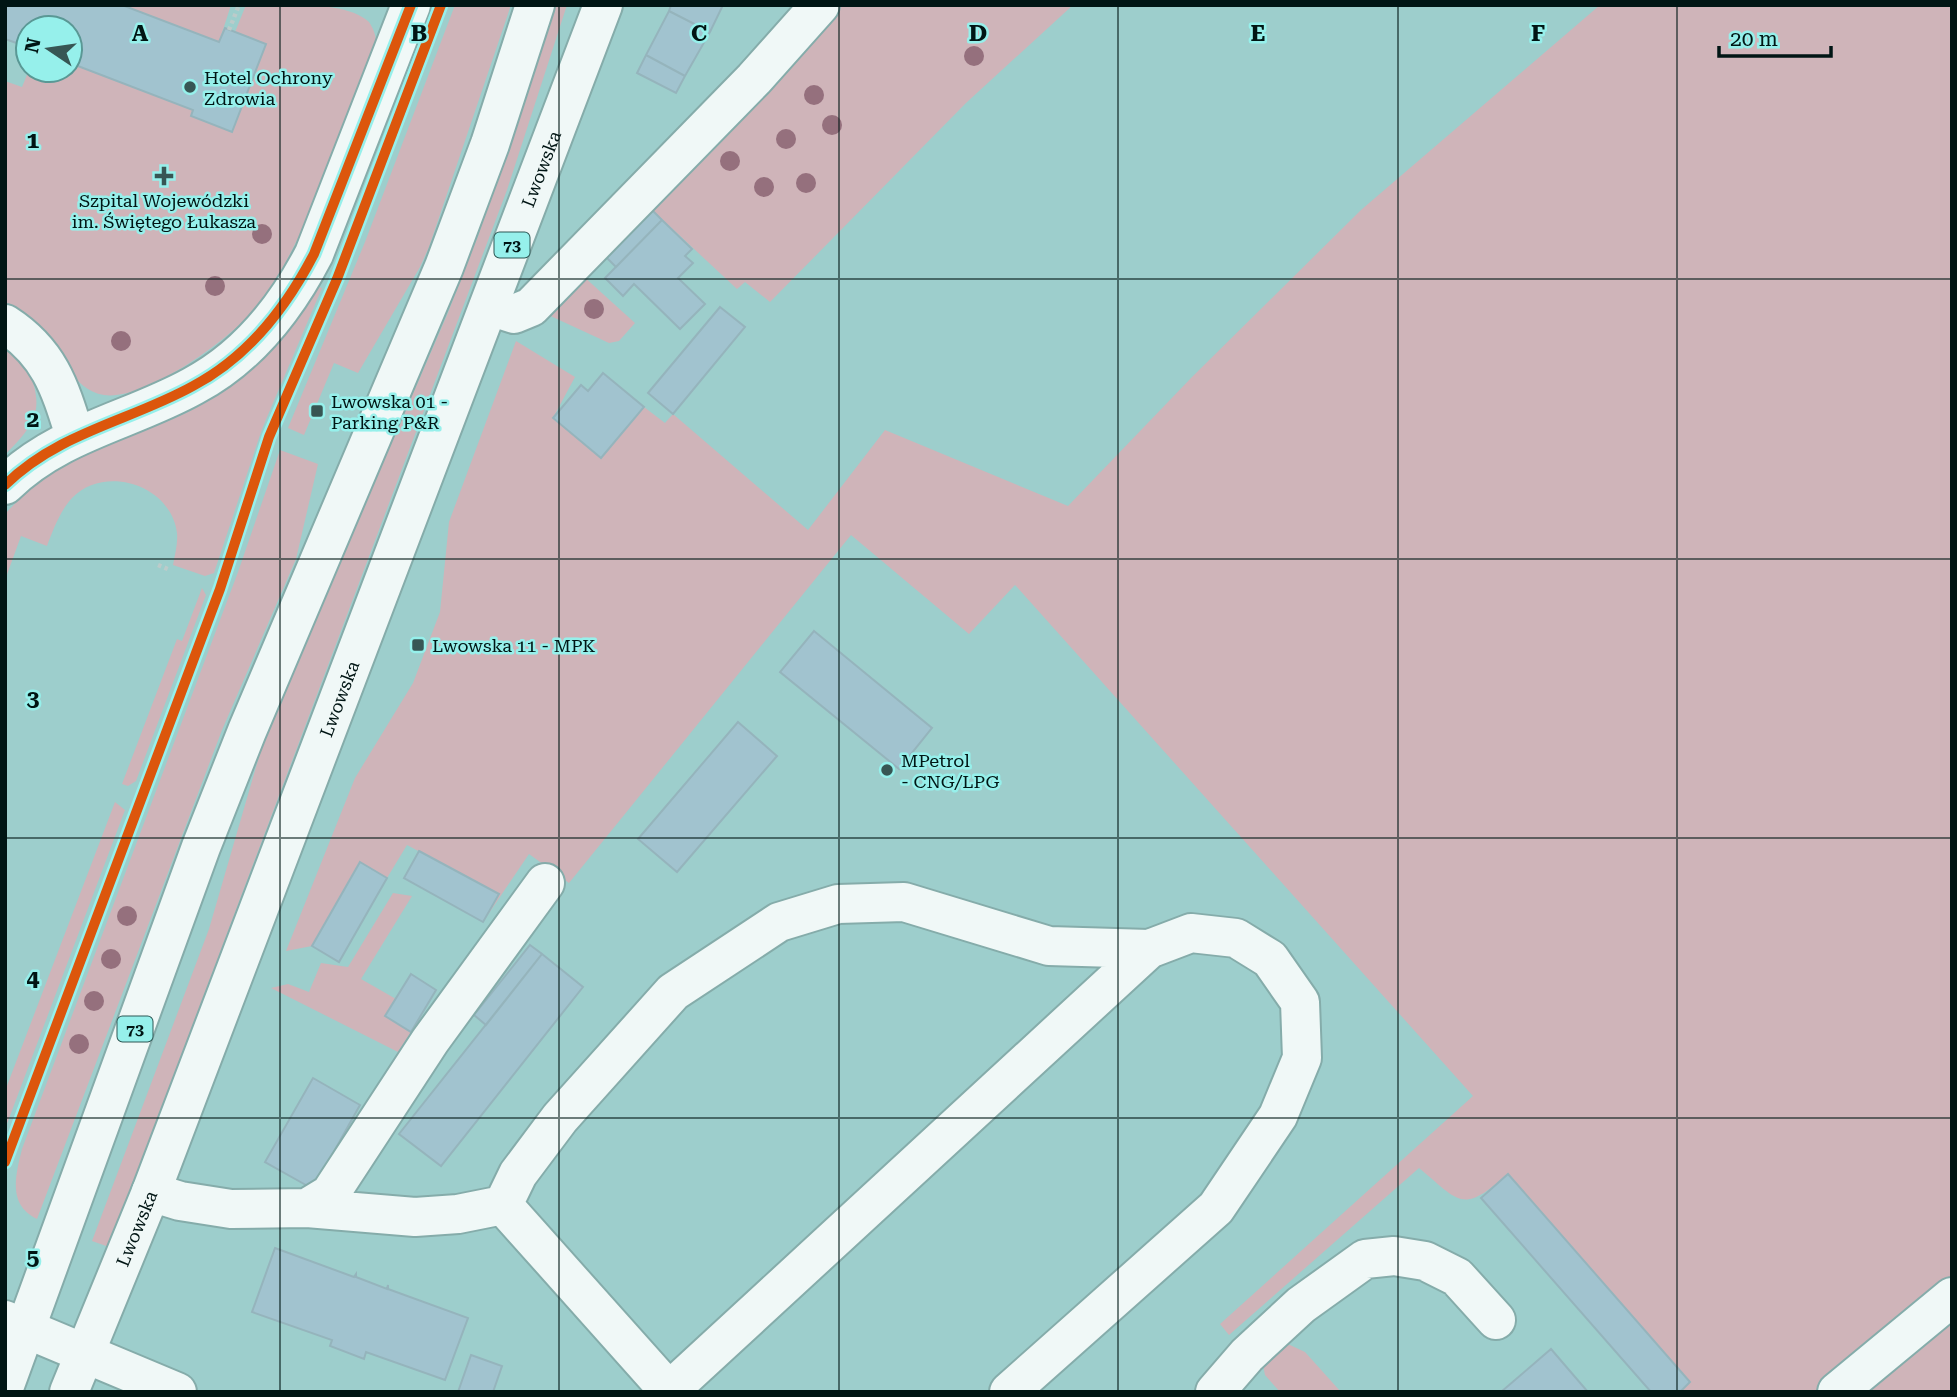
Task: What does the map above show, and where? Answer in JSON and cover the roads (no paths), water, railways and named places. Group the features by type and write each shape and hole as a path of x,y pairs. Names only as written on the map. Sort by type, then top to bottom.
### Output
{"main road":[{"name":"73","path":"5,1385 16,1324 247,731 444,267 490,144 535,5"},
{"name":"Lwowska","path":"69,1392 151,1192 603,5"},
{"path":"489,306 514,314 531,307 754,79 820,5"},
{"path":"5,485 46,452 75,436 193,387 230,363 263,331 295,290 314,254 404,7"},
{"path":"5,324 25,337 46,360 60,390 75,436"},
{"path":"307,1208 330,1194 430,1041 545,883"},
{"path":"503,1205 518,1174 560,1118 673,992 779,922 838,904 904,902 1049,946 1149,949"},
{"path":"503,1205 669,1391 1149,949 1191,933 1236,938 1270,959 1300,1002 1302,1058 1278,1116 1216,1208 1009,1392"},
{"path":"151,1192 180,1201 231,1209 307,1208 415,1217 458,1214 503,1205"},
{"path":"1215,1392 1247,1355 1301,1305 1365,1259 1394,1256 1425,1261 1457,1277 1496,1320"},
{"path":"1837,1392 1952,1297"},
{"path":"16,1324 177,1392"}],"place":[{"name":"Hotel Ochrony Zdrowia","path":"190,87"},
{"name":"Szpital Wojewódzki im. Świętego Łukasza","path":"164,176"},
{"name":"Lwowska 01 - Parking P&R","path":"317,411"},
{"name":"Lwowska 11 - MPK","path":"418,645"},
{"name":"MPetrol - CNG/LPG","path":"887,770"}]}
